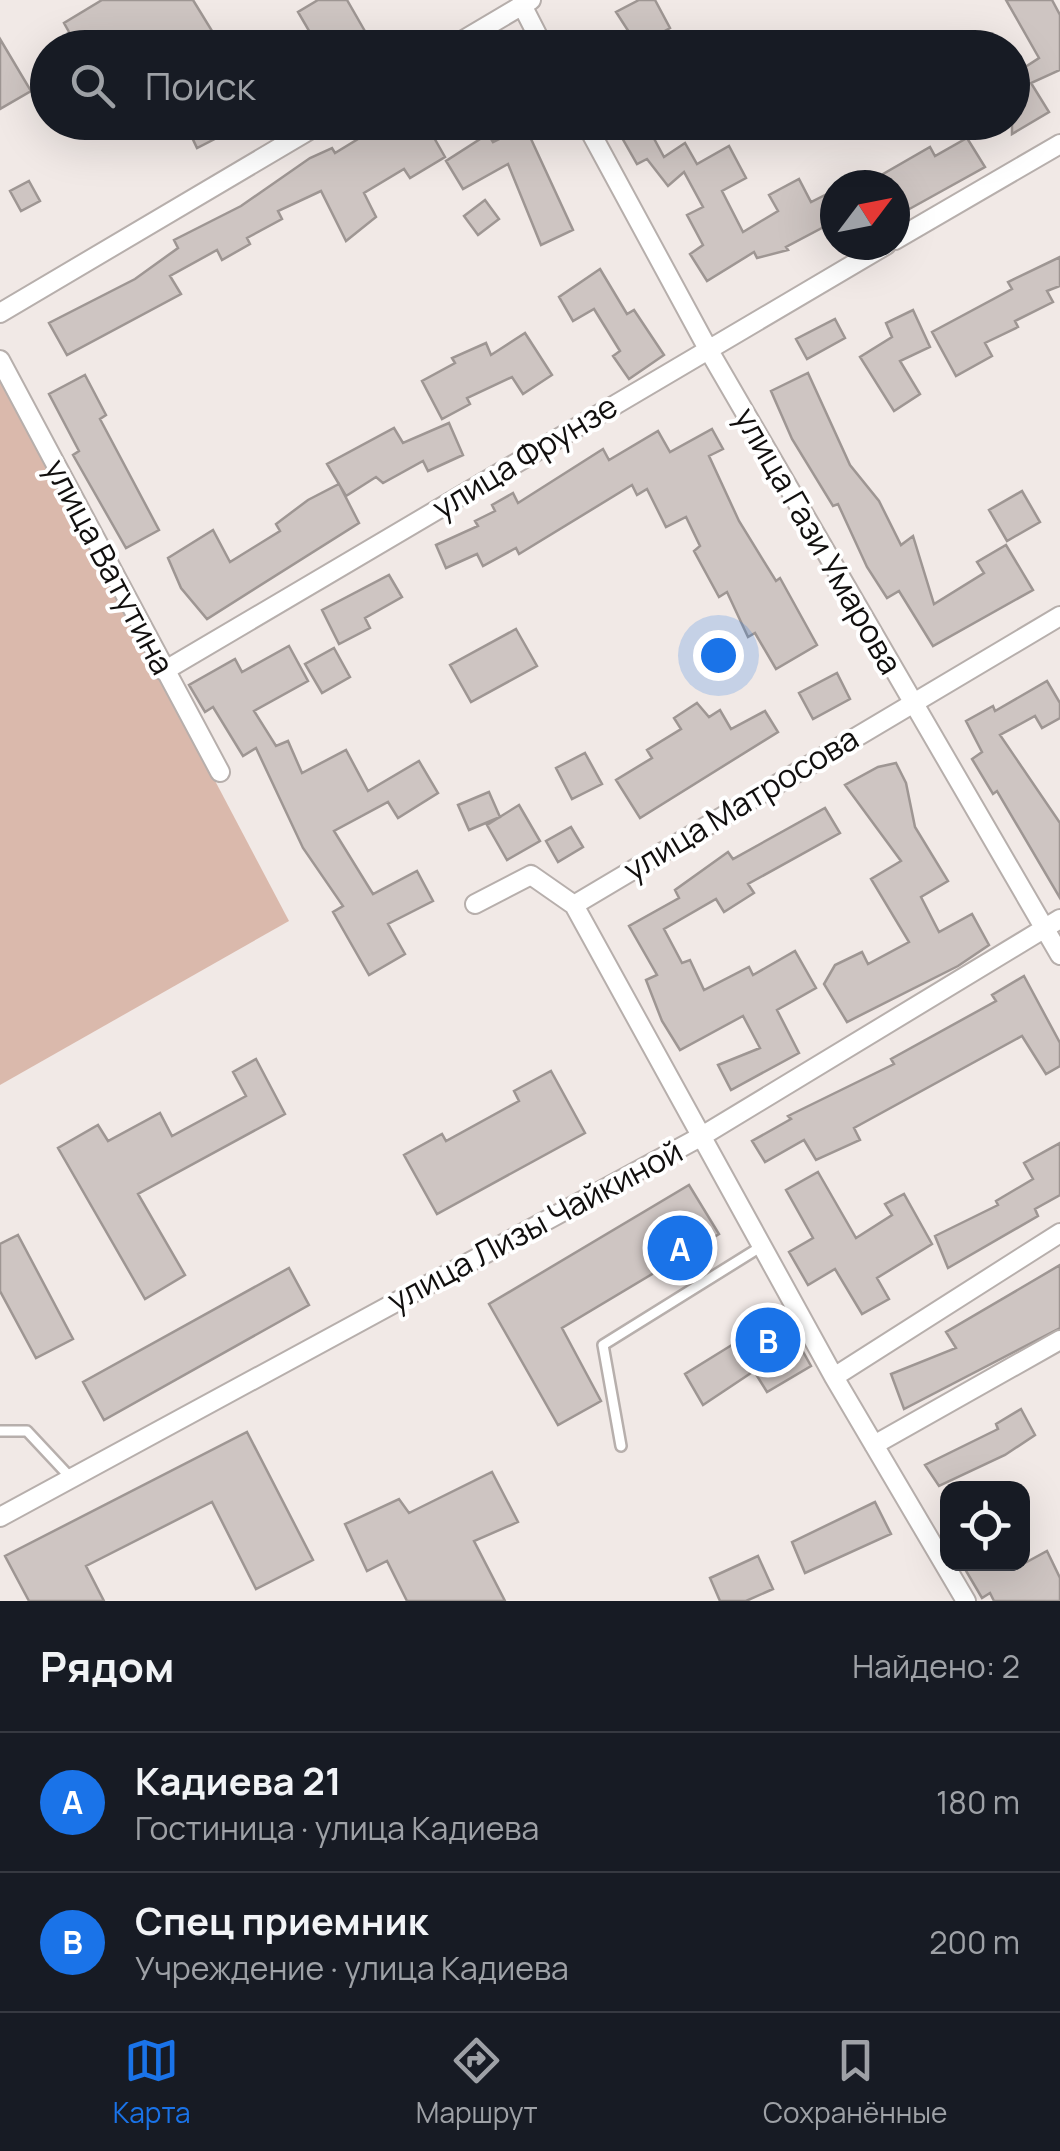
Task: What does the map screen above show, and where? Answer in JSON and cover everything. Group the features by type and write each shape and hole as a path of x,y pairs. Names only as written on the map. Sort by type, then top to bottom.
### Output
{"street":[{"path":"480,30 526,3 537,30"},
{"path":"0,313 293,140"},
{"name":"улица Гази Умарова","path":"595,140 708,349 909,702 1052,923 1060,955"},
{"path":"910,231 1060,144"},
{"name":"улица Фрунзе","path":"164,671 860,260"},
{"name":"улица Ватутина","path":"0,360 220,772"},
{"name":"улица Матросова","path":"574,905 909,702 1060,616"},
{"path":"475,904 531,876 574,905 834,1377 966,1601"},
{"name":"улица Лизы Чайкиной","path":"0,1517 702,1136 1052,923"},
{"path":"834,1377 1060,1233"},
{"path":"874,1445 1060,1340"}],"lane":[{"path":"621,1446 603,1345 762,1246"},
{"path":"0,1431 27,1431 70,1477"}],"shaded area":[{"path":"0,373 289,921 0,1085"}],"building":[{"path":"102,0 193,0 211,30 68,30 64,23"},
{"path":"318,0 347,0 364,30 308,30 298,12"},
{"path":"639,0 655,0 670,28 628,30 616,12"},
{"path":"1006,0 1052,0 1060,15 1060,70 1031,83 1049,112 1030,123 1030,64 1039,58 1030,42 1030,30 1023,30"},
{"path":"0,39 30,92 0,109"},
{"path":"193,140 213,140 197,148"},
{"path":"356,140 435,140 445,157 410,178 404,169 364,193 376,217 346,241 321,191 278,211 282,219 247,238 250,244 222,260 217,250 170,276 181,294 67,355 49,323 135,279 178,248 174,240 241,206 310,158 332,148 335,153"},
{"path":"479,140 531,140 573,230 541,245 508,164 463,189 446,161"},
{"path":"623,140 655,140 664,157 685,143 697,164 729,146 746,178 722,191 743,232 778,211 769,195 799,179 811,202 820,198 820,229 786,247 788,250 757,258 754,252 707,281 690,254 703,245 687,215 703,207 684,172 668,186 647,159 637,164"},
{"path":"968,140 985,167 910,209 910,170 890,170 930,147 935,156"},
{"path":"29,181 40,201 21,211 10,191"},
{"path":"485,200 499,219 478,235 464,216"},
{"path":"1060,257 1060,286 1047,291 1053,302 1015,321 1018,327 985,343 992,356 956,376 932,332 1012,289 1008,282"},
{"path":"600,269 627,314 634,310 664,355 629,379 613,356 620,351 594,309 573,321 559,297"},
{"path":"913,310 930,347 900,361 920,394 894,411 860,357 892,337 886,323"},
{"path":"835,319 845,338 807,359 796,339"},
{"path":"525,333 552,375 523,394 512,377 467,398 470,404 442,419 422,381 455,363 452,358 486,343 491,355"},
{"path":"808,373 850,465 879,501 901,545 913,536 934,604 984,573 977,562 1006,545 1033,590 933,646 899,591 887,598 867,567 838,504 833,506 792,439 771,391"},
{"path":"85,375 106,415 100,419 159,530 126,548 73,455 79,451 49,394"},
{"path":"449,423 463,455 428,471 423,461 383,483 376,477 346,496 327,464 394,428 403,443"},
{"path":"712,429 723,449 709,456 739,521 776,581 780,578 817,645 776,669 755,633 748,637 727,592 719,597 694,551 700,546 686,517 666,527 647,489 637,495 632,485 519,554 516,548 483,566 477,554 446,568 436,545 478,526 475,521 495,511 492,505 513,493 518,503 603,449 609,460 658,431 670,452"},
{"path":"339,484 359,523 207,619 181,588 168,558 213,530 230,562 280,531 276,524 308,500"},
{"path":"1022,491 1040,522 1007,541 989,510"},
{"path":"389,575 402,597 365,618 370,628 339,644 322,610"},
{"path":"516,629 537,666 471,702 450,665"},
{"path":"289,646 308,681 254,711 276,746 288,741 302,773 346,750 368,791 419,761 438,793 398,818 388,802 334,831 373,894 417,871 433,901 388,924 405,954 369,975 333,912 343,906 303,848 256,748 243,756 213,707 205,712 189,685 235,659 242,672"},
{"path":"334,648 350,677 322,693 305,664"},
{"path":"837,673 850,699 813,719 799,693"},
{"path":"1047,681 1060,703 1060,718 1042,728 1035,716 1000,735 1060,823 1060,898 997,791 993,794 972,759 982,752 966,721 993,706 995,711"},
{"path":"697,703 709,717 720,710 731,729 765,711 778,732 640,818 616,780 652,758 647,750 681,729 674,718"},
{"path":"585,753 602,784 572,799 556,768"},
{"path":"896,763 906,783 915,827 948,881 921,897 939,932 972,914 989,945 958,966 847,1022 824,984 835,965 862,952 868,964 909,942 871,879 901,861 845,785 878,767"},
{"path":"489,792 500,817 469,830 458,805"},
{"path":"519,805 540,841 507,860 487,825"},
{"path":"825,808 840,833 748,884 754,893 724,912 716,899 664,929 682,963 690,960 704,990 749,967 753,975 795,951 816,988 777,1010 799,1053 731,1090 718,1065 760,1048 743,1016 680,1050 662,1021 646,980 657,975 629,926 679,898 675,890 728,852 733,859"},
{"path":"571,827 583,847 558,862 546,841"},
{"path":"1024,976 1060,1043 1060,1066 1046,1074 1022,1036 854,1128 860,1140 816,1160 804,1140 765,1162 752,1141 791,1119 788,1116 894,1064 891,1059 996,1001 992,995"},
{"path":"256,1059 285,1114 138,1194 185,1275 145,1299 58,1148 98,1125 108,1141 160,1113 172,1136 246,1096 233,1072"},
{"path":"551,1071 585,1133 437,1214 404,1155 442,1134 446,1141 519,1101 514,1091"},
{"path":"1060,1143 1060,1195 1035,1209 1038,1216 948,1268 935,1236 998,1205 996,1201 1033,1179 1024,1163"},
{"path":"818,1172 856,1238 892,1215 885,1204 904,1194 932,1244 877,1278 889,1299 862,1314 835,1269 808,1285 789,1252 813,1238 786,1190"},
{"path":"689,1185 719,1234 562,1328 601,1401 558,1425 489,1304"},
{"path":"18,1235 73,1339 36,1358 0,1291 0,1244"},
{"path":"1060,1265 1060,1328 904,1409 891,1374 956,1348 946,1332"},
{"path":"289,1268 309,1305 104,1420 83,1382"},
{"path":"782,1314 811,1366 767,1392 754,1371 703,1405 685,1374"},
{"path":"1021,1409 1035,1435 1005,1455 950,1481 940,1481 939,1486 925,1465 998,1429 996,1424"},
{"path":"247,1432 313,1560 256,1589 212,1502 86,1566 104,1601 29,1601 5,1556"},
{"path":"492,1472 518,1522 474,1541 505,1601 407,1601 387,1561 367,1571 345,1524 399,1499 409,1513"},
{"path":"875,1502 891,1534 805,1573 792,1542"},
{"path":"1047,1551 1060,1578 1060,1601 994,1601 990,1593 982,1598 966,1571 1030,1571 1030,1560"},
{"path":"758,1556 773,1589 746,1601 720,1601 710,1578"}],"place":[{"name":"Кадиева 21","path":"680,1248"},
{"name":"Спец приемник","path":"768,1340"}]}
